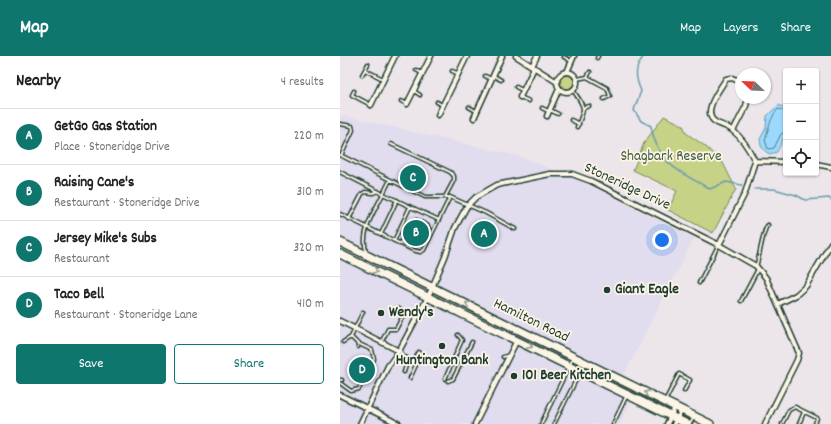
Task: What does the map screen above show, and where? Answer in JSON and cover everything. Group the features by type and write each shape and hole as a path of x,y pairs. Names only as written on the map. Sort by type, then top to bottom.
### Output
{"main road":[{"name":"Hamilton Road","path":"340,242 710,424"},
{"name":"Hamilton Road","path":"340,254 517,339 627,394 674,420 687,424"}],"street":[{"path":"371,105 395,56"},
{"path":"407,104 431,56"},
{"path":"438,115 467,56"},
{"path":"474,118 502,56"},
{"path":"516,56 557,82 560,89 567,92 573,90 577,84 574,74 567,72 559,76 557,82"},
{"path":"520,97 537,56"},
{"path":"567,72 572,58"},
{"path":"719,245 745,193 755,162 744,143 733,131 716,122 710,117 709,113 712,103 726,79 732,78 735,79"},
{"path":"549,112 560,89"},
{"path":"733,131 746,104"},
{"path":"755,162 783,162"},
{"path":"819,164 831,166"},
{"name":"Stoneridge Drive","path":"360,424 388,366 400,351 428,297 455,228 467,206 476,197 497,185 550,174 572,174 591,181 702,236 758,267"},
{"path":"778,304 796,296 806,286 831,243"},
{"path":"758,267 766,278 799,353 797,360 765,424"},
{"path":"340,321 400,351"},
{"path":"474,424 517,339"},
{"path":"340,395 399,424"},
{"path":"667,424 674,420 679,409"},
{"path":"674,420 679,409"}],"lane":[{"path":"564,57 572,58"},
{"path":"362,75 368,64"},
{"path":"365,70 384,79"},
{"path":"416,70 423,73"},
{"path":"452,71 458,74"},
{"path":"577,80 587,77 590,72"},
{"path":"485,76 501,80"},
{"path":"587,77 607,88 610,96 604,98"},
{"path":"516,87 524,90"},
{"path":"573,90 584,108 577,127"},
{"path":"354,91 352,95 371,105"},
{"path":"414,91 420,95"},
{"path":"520,97 529,101"},
{"path":"401,101 407,104"},
{"path":"437,102 443,105"},
{"path":"584,108 589,106"},
{"path":"469,107 477,111"},
{"path":"542,108 549,112 558,114"},
{"path":"572,120 579,124"},
{"path":"340,124 352,126 354,130 341,156 425,197 450,197 467,206 486,213 515,229"},
{"path":"391,144 450,172 454,176 454,180 445,197"},
{"path":"340,172 438,220"},
{"path":"368,255 364,246 367,227 390,180"},
{"path":"349,219 362,194 365,192 373,193 378,191"},
{"path":"340,214 400,244 420,252 424,250 450,197"},
{"path":"381,234 397,200"},
{"path":"394,241 410,207"},
{"path":"400,244 409,225 416,220 428,226 430,233 428,241"},
{"path":"740,301 758,267 764,229 768,225"},
{"path":"699,283 719,245"},
{"path":"382,342 388,329 396,329 402,316 402,312 399,309"},
{"path":"343,342 351,336 363,312"},
{"path":"445,379 460,348 462,340 458,335"},
{"path":"341,381 351,391 357,391 362,387 372,365 374,356 373,352 357,342 351,336"},
{"path":"357,342 358,347"},
{"path":"448,381 453,379 472,342"},
{"path":"400,351 416,365 410,378"},
{"path":"413,363 419,352"},
{"path":"502,357 509,355"},
{"path":"541,424 574,357"},
{"path":"404,372 407,364 407,358"},
{"path":"554,424 585,362"},
{"path":"664,402 679,374 690,380 684,391"},
{"path":"613,424 627,394"},
{"path":"782,424 791,407 817,418 815,424"},
{"path":"798,424 804,412"},
{"path":"690,424 694,416"}],"shaded area":[{"path":"340,115 518,156 574,178 694,238 625,373 630,403 620,424 340,424"}],"green space":[{"path":"564,75 570,75 574,79 574,85 570,89 564,89 560,85 560,79"},
{"name":"Shagbark Reserve","path":"664,116 683,125 686,133 705,146 723,163 736,189 713,233 668,210 677,191 633,170 644,143"}],"water":[{"path":"778,105 783,107 783,139 777,152 770,154 761,146 760,139 766,128 767,116"}],"waterway":[{"path":"644,56 638,65 636,73 641,91 634,110 641,121 651,126 654,139 665,158 680,171 710,189 726,182 742,185"},
{"path":"755,189 774,189 796,195 805,200 829,198 831,200"}],"place":[{"name":"Jersey Mike's Subs","path":"413,178"},
{"name":"Raising Cane's","path":"416,233"},
{"name":"GetGo Gas Station","path":"484,234"},
{"name":"Giant Eagle","path":"607,290"},
{"name":"Wendy's","path":"381,313"},
{"name":"Huntington Bank","path":"442,346"},
{"name":"Taco Bell","path":"362,370"},
{"name":"101 Beer Kitchen","path":"514,376"}]}
